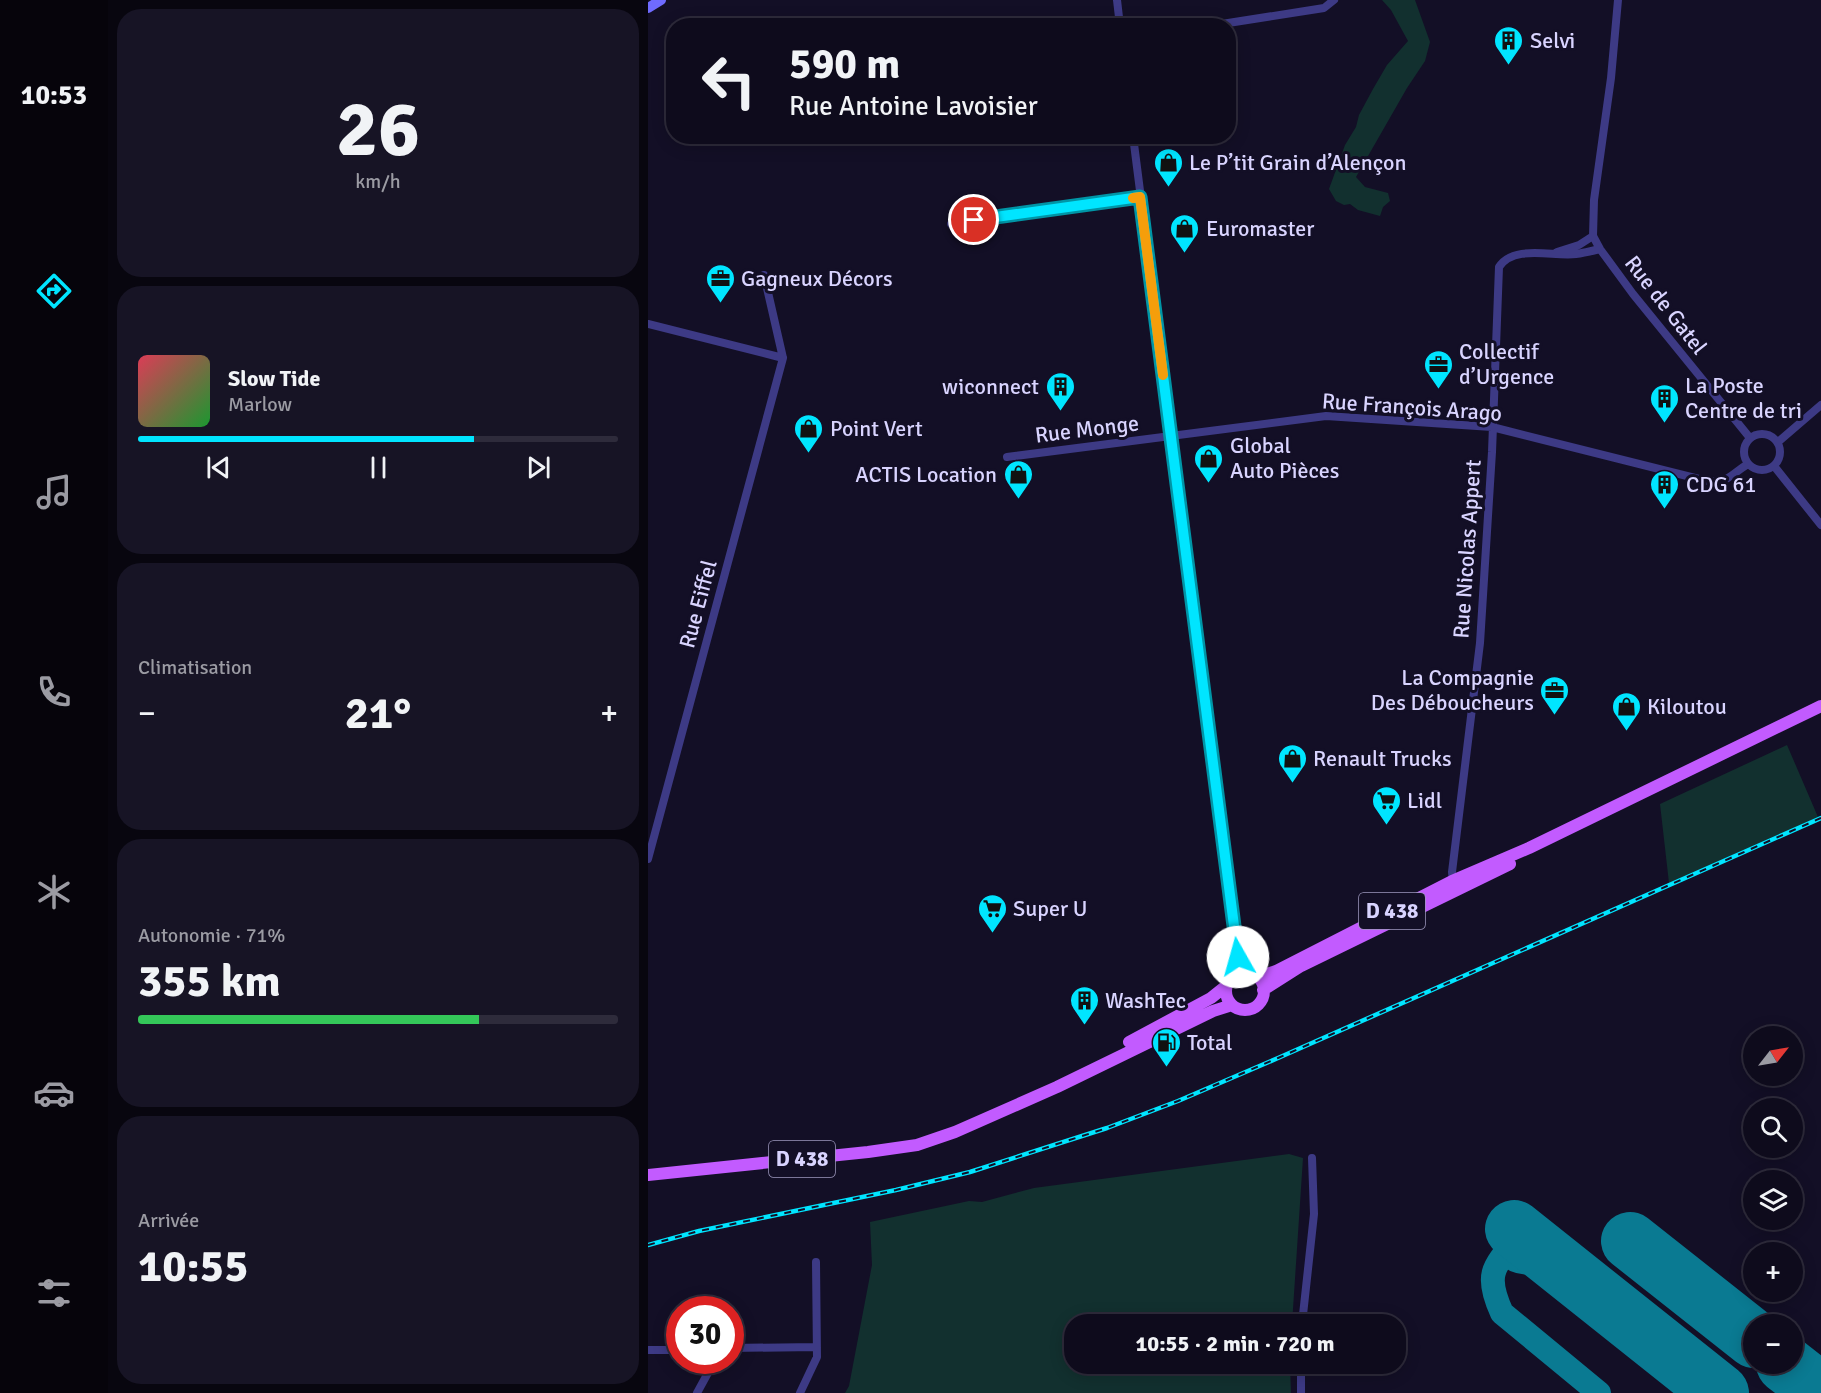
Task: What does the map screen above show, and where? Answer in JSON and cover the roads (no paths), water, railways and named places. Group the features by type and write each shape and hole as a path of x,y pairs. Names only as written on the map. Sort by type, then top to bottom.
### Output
{"main road":[{"path":"648,8 661,0"},
{"name":"D 438","path":"1530,851 1821,706"},
{"name":"D 438","path":"1258,977 1821,715"},
{"name":"D 438","path":"1263,990 1301,966 1454,886"},
{"path":"1246,972 1258,977 1263,990 1262,997 1255,1006 1243,1010 1232,1005 1227,996 1226,986 1231,978 1246,972"},
{"name":"D 438","path":"955,1132 1157,1028 1211,998 1226,986"},
{"name":"D 438","path":"648,1175 917,1145 955,1132 1057,1088 1213,1011 1232,1005"}],"street":[{"path":"1117,0 1119,18"},
{"path":"1236,22 1323,8 1334,0"},
{"path":"1600,249 1593,236 1594,200 1611,78 1618,0"},
{"path":"1134,144 1240,973"},
{"path":"951,224 1140,197"},
{"name":"Rue Nicolas Appert","path":"1553,253 1579,244 1593,236"},
{"name":"Rue Nicolas Appert","path":"1454,886 1478,665 1492,427 1498,267 1503,260 1512,256 1574,254 1600,249"},
{"name":"Rue de Gatel","path":"1600,249 1633,294 1750,438"},
{"path":"648,324 783,358 764,275"},
{"name":"Rue Eiffel","path":"648,859 783,358"},
{"path":"1778,442 1821,405"},
{"name":"Rue François Arago","path":"1171,436 1326,416 1492,427 1707,481 1726,480 1748,464"},
{"path":"1759,433 1766,434 1778,442 1780,456 1774,466 1766,470 1759,470 1748,464 1744,448 1750,438 1759,433"},
{"name":"Rue Monge","path":"1007,457 1171,436"},
{"path":"1774,466 1821,525"},
{"path":"1303,1314 1314,1214 1312,1158"},
{"path":"800,1393 817,1357 816,1262"},
{"path":"744,1348 817,1347"},
{"path":"648,1350 666,1350"},
{"path":"697,1393 707,1374"},
{"path":"1301,1374 1301,1393"}],"railway":[{"path":"648,1245 699,1231 896,1190 970,1172 1107,1128 1178,1101 1278,1058 1821,818"}],"place":[{"name":"Selvi","path":"1509,66"},
{"name":"Le P’tit Grain d’Alençon","path":"1168,188"},
{"name":"Euromaster","path":"1185,254"},
{"name":"Gagneux Décors","path":"720,304"},
{"name":"Collectif d’Urgence","path":"1438,390"},
{"name":"wiconnect","path":"1060,412"},
{"name":"La Poste Centre de tri","path":"1664,424"},
{"name":"Point Vert","path":"809,454"},
{"name":"Global Auto Pièces","path":"1209,484"},
{"name":"ACTIS Location","path":"1018,500"},
{"name":"CDG 61","path":"1665,510"},
{"name":"La Compagnie Des Déboucheurs","path":"1555,716"},
{"name":"Kiloutou","path":"1626,732"},
{"name":"Renault Trucks","path":"1292,784"},
{"name":"Lidl","path":"1386,826"},
{"name":"Super U","path":"992,934"},
{"name":"WashTec","path":"1084,1026"},
{"name":"Total","path":"1166,1068"}]}
